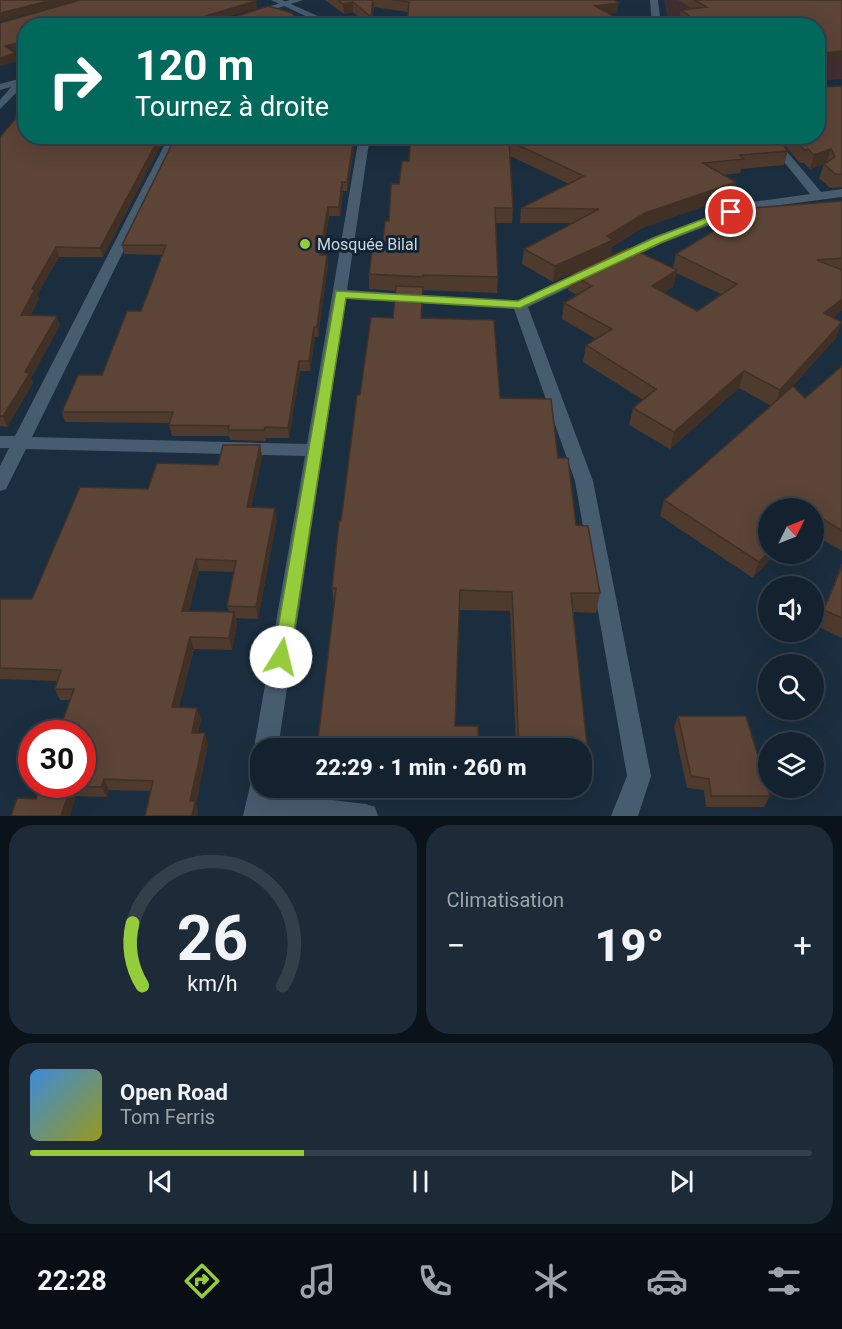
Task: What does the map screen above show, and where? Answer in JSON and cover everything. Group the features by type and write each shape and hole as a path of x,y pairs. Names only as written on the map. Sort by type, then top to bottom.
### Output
{"street":[{"path":"275,0 317,18"},
{"path":"238,18 299,0"},
{"path":"654,0 656,18"},
{"path":"0,87 18,82"},
{"path":"0,106 18,86"},
{"path":"0,484 171,144"},
{"path":"268,738 364,144"},
{"path":"775,144 817,195"},
{"path":"340,294 520,305 658,240 749,206 842,193"},
{"path":"520,305 584,481 639,776 627,813 623,816"},
{"path":"0,442 315,450"},
{"path":"258,800 366,816"}],"shaded area":[{"path":"664,0 797,0 842,22 842,79 825,80 825,18 668,18"}],"building":[{"path":"0,0 52,0 0,13"},
{"path":"80,0 256,1 204,18 18,18 18,43 5,46 15,53 0,58 0,23"},
{"path":"338,0 373,0 371,17 353,2 343,4"},
{"path":"392,0 614,0 619,3 595,6 617,18 408,18 409,2"},
{"path":"694,0 842,0 842,51 825,53 825,18 692,18 681,10 707,7"},
{"path":"268,6 292,13 295,18 231,18"},
{"path":"842,86 842,174 835,174 824,164 835,157 831,149 814,155 808,149 804,150 799,144 825,144 825,87"},
{"path":"18,113 18,144 156,144 100,248 56,247 32,289 35,289 21,315 57,316 25,372 30,373 3,416 0,416 0,137 17,117 15,117"},
{"path":"172,144 353,144 347,182 342,182 339,207 328,207 320,255 327,255 317,327 314,327 309,361 299,361 288,428 228,430 229,426 169,425 173,412 62,412 78,375 102,375 127,311 141,311 166,245 122,245"},
{"path":"410,144 509,144 513,208 495,208 498,277 369,274 372,251 382,252 385,221 389,221 391,184 399,184 402,161 409,161"},
{"path":"515,144 782,144 788,151 740,155 744,159 703,163 736,182 645,213 607,236 613,240 555,266 524,249 599,209 521,208 584,176"},
{"path":"842,201 842,258 817,260 842,270 842,299 824,313 842,322 780,390 744,371 674,432 633,408 656,389 586,345 612,329 564,303 592,286 571,274 629,247 677,270 652,286 697,311 737,284 676,254 751,208"},
{"path":"396,286 423,287 421,318 494,320 500,398 551,399 558,458 568,458 576,525 588,526 600,593 571,593 586,738 519,738 512,592 460,590 455,726 478,726 479,738 318,738 336,588 332,588 339,521 341,521 357,395 360,395 371,317 393,318"},
{"path":"842,366 842,531 824,520 824,498 758,498 758,561 664,500 793,386 805,398"},
{"path":"223,445 260,445 247,507 275,508 256,607 227,606 236,561 196,559 182,611 234,612 229,638 190,637 172,707 197,708 192,733 205,733 190,801 195,801 192,816 145,816 153,781 104,779 101,787 96,787 96,720 63,720 74,689 55,689 61,670 0,668 0,599 32,599 80,487 148,489 157,463 218,465"},
{"path":"842,566 842,618 824,610"},
{"path":"678,716 746,716 758,756 758,796 711,796 709,779 691,776"},
{"path":"17,798 67,798 61,816 11,816"}],"place":[{"name":"Mosquée Bilal","path":"305,244"}],"route":[{"path":"281,657 340,294 520,305 658,240 731,212"}]}
